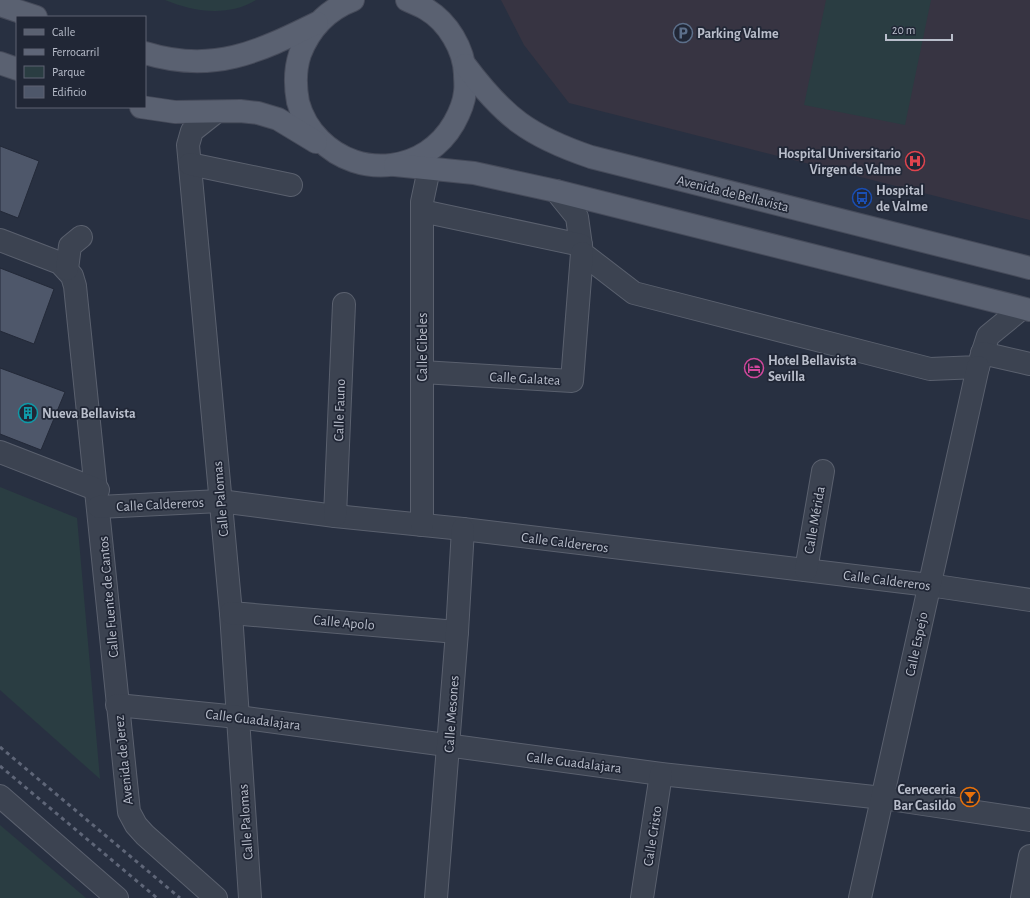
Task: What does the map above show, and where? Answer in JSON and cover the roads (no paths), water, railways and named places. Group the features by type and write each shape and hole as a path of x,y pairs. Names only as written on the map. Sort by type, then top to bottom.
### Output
{"main road":[{"path":"146,53 186,61 227,59 264,49 317,23 331,11 353,0"},
{"path":"395,165 414,160 434,148 449,132 459,114 465,93 465,65 460,48 446,25 427,9 407,0"},
{"path":"0,5 33,16"},
{"path":"317,23 304,43 297,63 296,90 301,111 311,131 330,150"},
{"path":"0,63 16,69"},
{"name":"Avenida de Bellavista","path":"465,65 485,92 505,112 529,131 560,146 590,157 1030,268"},
{"path":"0,76 16,79"},
{"path":"146,108 175,112 240,111 258,113 278,120 346,159 368,166 395,165 474,173 556,191 1025,309"}],"street":[{"name":"Calle Palomas","path":"216,112 192,131 188,145 231,613 250,898"},
{"path":"190,164 291,185"},
{"name":"Calle Cibeles","path":"422,525 422,202 429,169"},
{"path":"556,191 577,217 581,249"},
{"path":"422,210 581,249 634,293 930,369 980,360 1030,364"},
{"path":"67,269 70,246 80,237"},
{"path":"0,240 60,263 67,269"},
{"name":"Calle Galatea","path":"422,372 572,381 581,249"},
{"name":"Calle Fuente de Cantos","path":"67,269 76,286 99,499 117,705"},
{"name":"Calle Fauno","path":"335,516 344,304"},
{"path":"980,360 988,336 1025,309"},
{"name":"Calle Espejo","path":"860,898 980,360"},
{"path":"0,452 99,499"},
{"name":"Calle Mérida","path":"806,570 823,470"},
{"name":"Calle Caldereros","path":"99,499 220,501 335,516 463,529 929,585 1030,600"},
{"name":"Calle Mesones","path":"436,898 458,632 463,529"},
{"name":"Calle Apolo","path":"231,613 458,632"},
{"name":"Calle Guadalajara","path":"117,705 238,717 661,774 883,798 1030,820"},
{"name":"Avenida de Jerez","path":"117,705 126,797 129,812 136,825 216,898"},
{"name":"Calle Cristo","path":"642,898 661,774"},
{"path":"0,796 117,898"},
{"path":"1022,898 1030,856"}],"railway":[{"path":"0,747 180,898"},
{"path":"0,766 157,898"}],"place":[{"name":"Parking Valme","path":"683,33"},
{"name":"Hospital Universitario Virgen de Valme","path":"915,161"},
{"name":"Hospital de Valme","path":"862,198"},
{"name":"Hotel Bellavista Sevilla","path":"754,368"},
{"name":"Nueva Bellavista","path":"28,413"},
{"name":"Cerveceria Bar Casildo","path":"970,797"}]}
